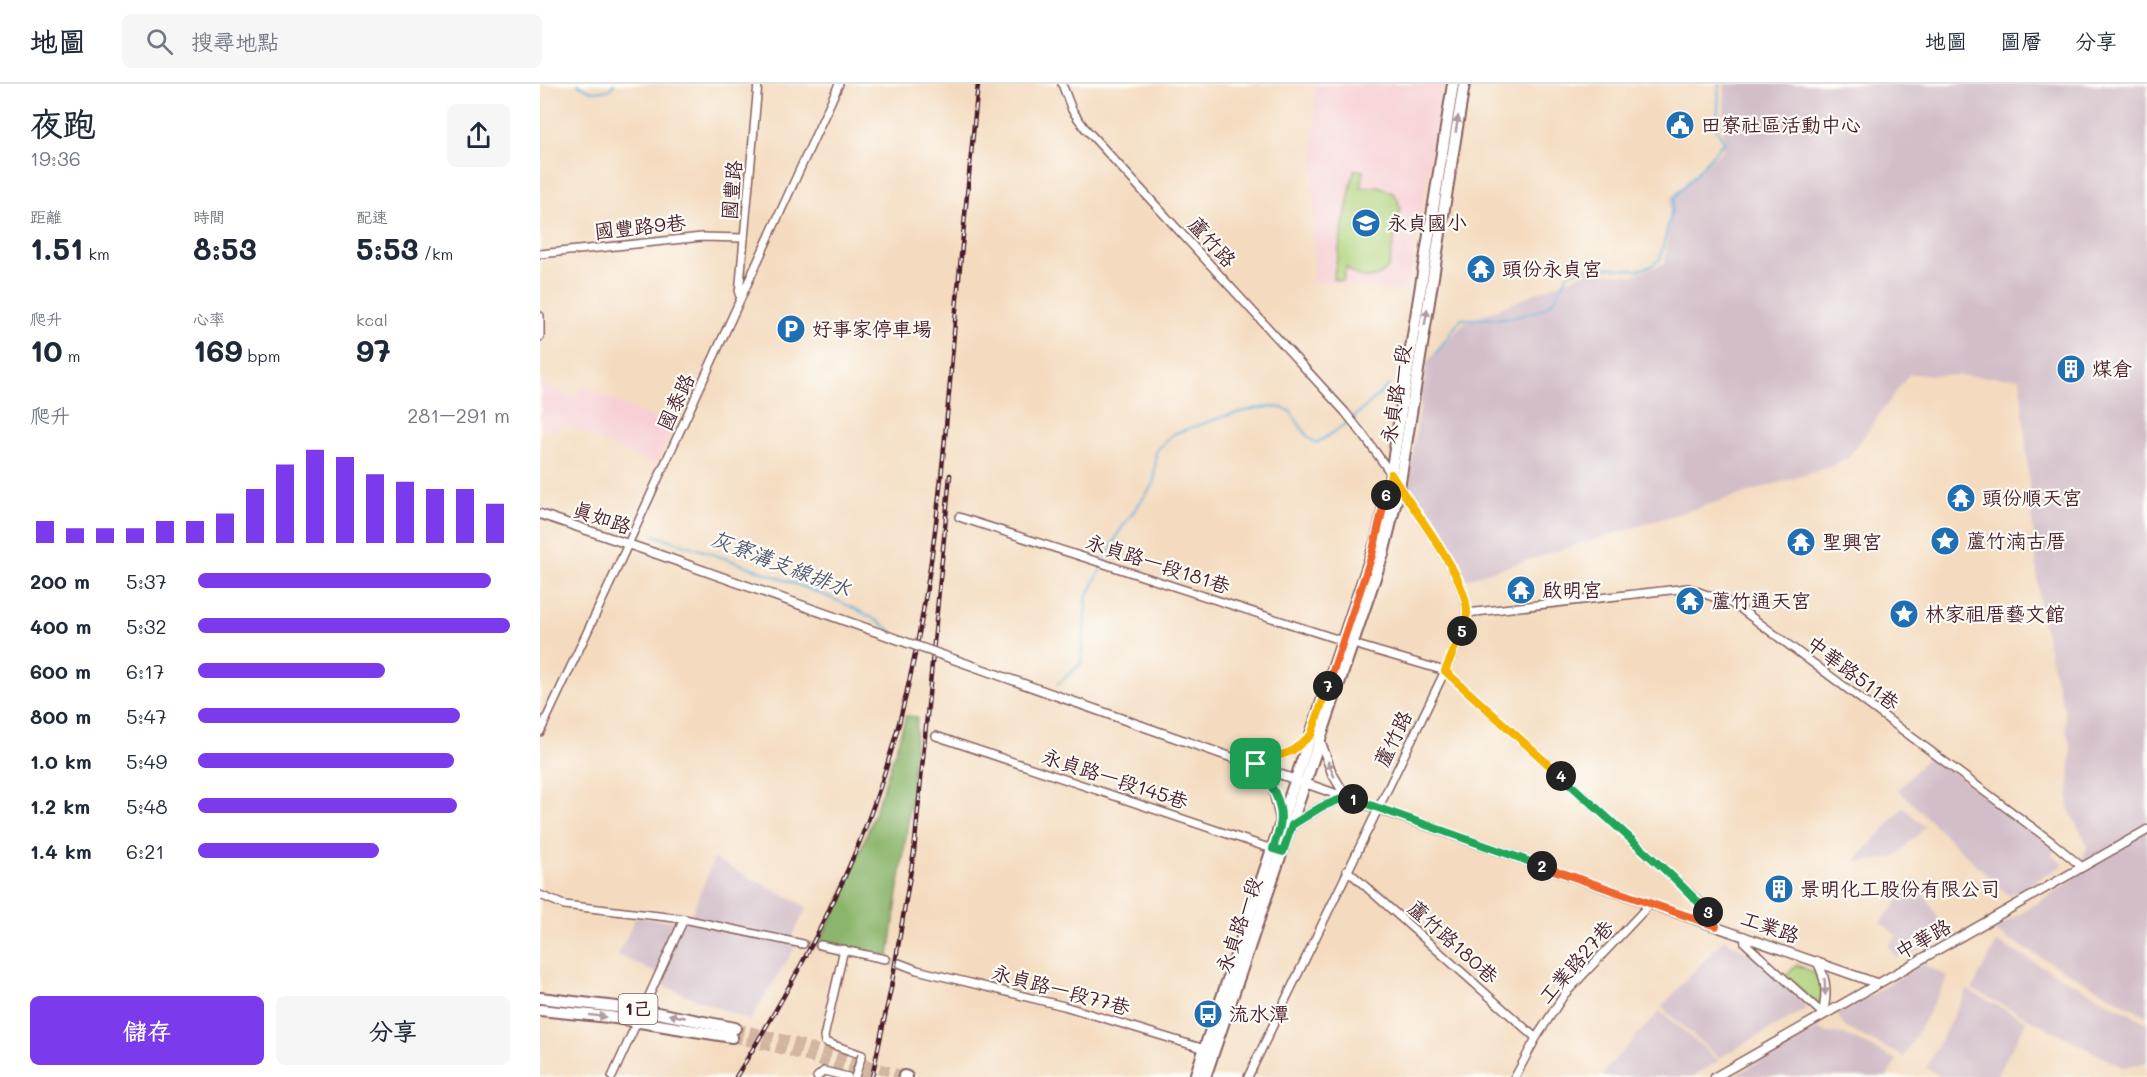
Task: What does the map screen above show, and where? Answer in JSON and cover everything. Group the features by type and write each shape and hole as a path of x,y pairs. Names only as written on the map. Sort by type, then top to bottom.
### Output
{"main road":[{"name":"永貞路一段","path":"1195,1077 1209,1050 1348,643 1383,554 1399,488 1445,167 1453,84"},
{"name":"永貞路一段","path":"1348,643 1377,539 1391,474 1445,167 1464,84"},
{"name":"1己","path":"540,998 642,1010 734,1032 540,1010"},
{"name":"永貞路一段","path":"1205,1077 1209,1050"}],"street":[{"name":"國豐路","path":"739,300 758,84"},
{"name":"國泰路","path":"540,732 839,84"},
{"name":"蘆竹路","path":"1062,84 1072,110 1084,127 1348,416 1391,474"},
{"name":"國豐路9巷","path":"540,254 702,237 744,238"},
{"path":"540,316 540,337"},
{"path":"1391,474 1458,579 1467,613"},
{"name":"真如路","path":"540,514 1142,726"},
{"name":"永貞路一段181巷","path":"959,518 1348,643 1445,671"},
{"name":"中華路511巷","path":"1467,613 1688,588 1730,603 2052,842 2082,867"},
{"name":"蘆竹路","path":"1248,1077 1445,671 1467,613"},
{"path":"1445,671 1707,909 1716,926"},
{"name":"工業路","path":"1142,726 1256,764 1876,983"},
{"name":"永貞路一段145巷","path":"936,736 1278,851"},
{"path":"1316,738 1346,797 1286,824 1272,785 1256,764 1292,751 1316,738"},
{"name":"中華路","path":"1715,1077 2147,830"},
{"name":"蘆竹路180巷","path":"1347,870 1536,1038"},
{"path":"540,895 564,904 684,919 803,944"},
{"name":"工業路27巷","path":"1515,1077 1536,1038 1564,995 1650,903"},
{"path":"612,1077 684,919"},
{"path":"1744,936 1745,943 1823,1014"},
{"path":"820,945 885,959"},
{"path":"844,949 824,1037 825,1042 862,1055 855,1077"},
{"path":"1817,962 1827,988 1823,1014"},
{"name":"永貞路一段77巷","path":"899,963 917,970 1064,1006 1209,1050"},
{"path":"816,1077 824,1071 848,1077"}],"shaded area":[{"name":"永貞國小","path":"1315,84 1443,84 1407,293 1313,281"},
{"path":"1725,84 2147,84 2147,1016 1993,931 2073,880 2088,846 2068,808 2071,747 2040,609 2020,378 1909,374 1848,458 1830,467 1467,579 1408,486 1427,362 1464,323 1589,271 1632,275 1665,263 1671,197 1723,149"},
{"path":"540,382 575,398 582,386 674,427 655,465 562,423 556,433 540,425"},
{"path":"1930,755 2056,850 2052,854 2063,865 2009,896 1898,790"},
{"path":"1903,807 1925,827 1894,858 1856,861"},
{"path":"714,859 807,907 792,937 798,939 796,946 750,1021 657,983 661,975 618,955 636,917 679,922 691,915"},
{"path":"1916,879 1947,934 1912,954 1909,950 1896,958 1888,946 1897,936 1881,922"},
{"path":"1724,939 1751,954 1803,1000 1806,1009 1719,1058 1661,1007"},
{"path":"1997,942 2147,1023 2147,1063 2122,1067 1972,989"},
{"path":"1921,963 1948,977 1904,1057 1845,1027 1837,1014 1882,989"},
{"path":"1967,990 2027,1021 1996,1077 1942,1077 1926,1068"},
{"path":"1660,1011 1719,1061 1691,1077 1602,1077 1607,1068"},
{"path":"1818,1029 1828,1033 1844,1034 1897,1060 1887,1077 1733,1076"}],"green space":[{"path":"1354,170 1364,171 1361,188 1379,186 1393,193 1400,209 1389,266 1379,275 1368,278 1351,272 1346,267 1343,281 1333,279"},
{"path":"906,716 917,717 910,807 889,956 820,941 846,886 868,830"},
{"path":"1797,965 1816,975 1820,980 1823,991 1820,1007 1786,976"}],"waterway":[{"path":"578,84 591,91 609,90 614,84"},
{"path":"1436,353 1461,319 1520,316 1550,304 1569,272 1596,267 1638,270 1651,266 1660,259 1675,197 1724,142 1717,129 1719,84"},
{"name":"灰寮溝支線排水","path":"1058,684 1081,664 1087,597 1119,532 1154,483 1156,451 1173,434 1225,416 1269,407 1290,411 1308,437 1316,443 1345,424 1389,385"},
{"name":"灰寮溝支線排水","path":"599,521 616,526"},
{"name":"灰寮溝支線排水","path":"654,535 823,595 859,611 893,632"}],"tunnel":[{"path":"803,944 820,945"},
{"path":"885,959 899,963"},
{"path":"735,1028 786,1040 904,1076"},
{"path":"732,1037 781,1049 873,1077"}],"railway":[{"path":"736,1077 798,971 852,861 881,784 911,674 931,561 938,504 978,84"},
{"path":"872,1077 891,988 914,852 950,475"}],"place":[{"name":"田寮社區活動中心","path":"1680,125"},
{"name":"永貞國小","path":"1366,223"},
{"name":"頭份永貞宮","path":"1481,269"},
{"name":"好事家停車場","path":"791,329"},
{"name":"煤倉","path":"2071,369"},
{"name":"頭份順天宮","path":"1961,498"},
{"name":"蘆竹湳古厝","path":"1945,541"},
{"name":"聖興宮","path":"1801,542"},
{"name":"啟明宮","path":"1521,590"},
{"name":"蘆竹通天宮","path":"1690,601"},
{"name":"林家祖厝藝文館","path":"1904,614"},
{"name":"景明化工股份有限公司","path":"1779,889"},
{"name":"流水潭","path":"1208,1014"}],"route":[{"path":"1391,474 1458,579 1467,613 1445,671 1707,909 1716,926 1346,797 1321,807 1292,825 1283,852 1273,849 1281,823 1278,804 1272,785 1256,764 1292,751 1311,735 1377,539 1391,474"}]}
